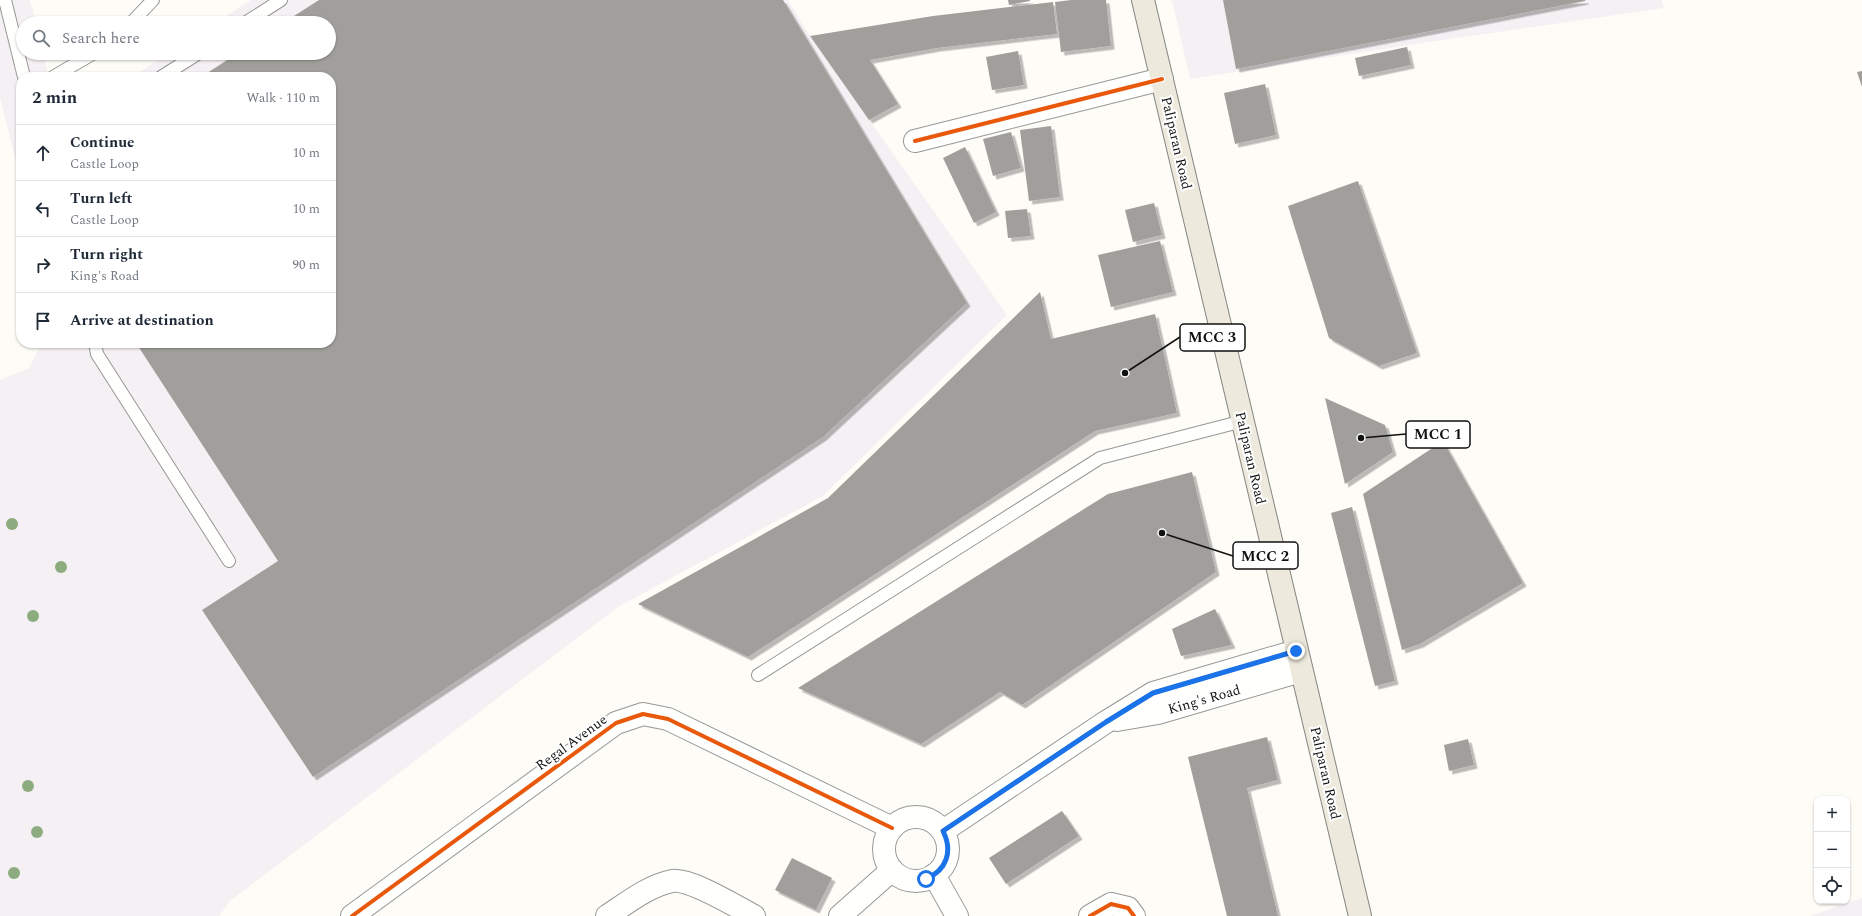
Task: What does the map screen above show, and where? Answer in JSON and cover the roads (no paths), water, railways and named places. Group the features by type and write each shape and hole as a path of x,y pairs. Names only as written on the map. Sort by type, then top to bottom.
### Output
{"main road":[{"name":"Paliparan Road","path":"1143,0 1360,916"}],"street":[{"path":"915,141 1162,79"},
{"name":"King's Road","path":"943,831 1106,722 1153,693 1299,661"},
{"name":"Regal Avenue","path":"352,916 616,723 643,714 668,719 892,828"},
{"path":"912,817 924,817 935,822 943,831 948,840 949,850 947,860 942,869 934,875 921,880 908,880 892,870 886,860 884,849 886,838 892,828 901,820 912,817"},
{"path":"840,916 892,870"},
{"path":"934,875 957,916"},
{"path":"607,916 650,888 674,881 703,888 754,916"},
{"path":"1090,916 1111,904 1128,908 1134,916"}],"lane":[{"path":"5,0 16,45"},
{"path":"138,16 153,0"},
{"path":"256,16 281,0"},
{"path":"20,60 23,72"},
{"path":"62,72 82,60"},
{"path":"170,72 188,60"},
{"path":"96,348 98,354 230,561"},
{"path":"758,675 1100,458 1243,421"}],"place":[{"name":"MCC 3","path":"1125,373"},
{"name":"MCC 1","path":"1361,438"},
{"name":"MCC 2","path":"1162,533"}]}
